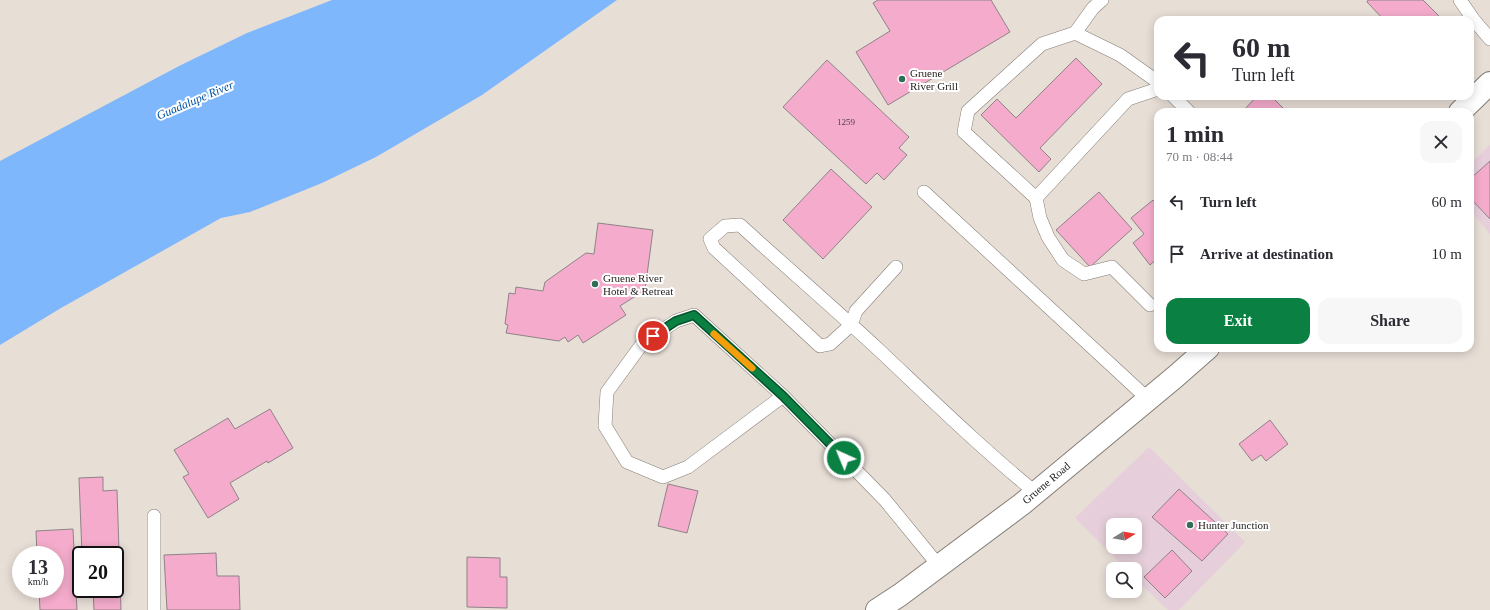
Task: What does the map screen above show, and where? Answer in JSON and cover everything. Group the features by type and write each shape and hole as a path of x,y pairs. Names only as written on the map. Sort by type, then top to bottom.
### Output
{"street":[{"path":"1474,98 1490,83"},
{"path":"1464,108 1472,100"},
{"name":"Gruene Road","path":"877,610 939,566 1035,492 1203,352"}],"lane":[{"path":"1102,0 1093,8 1075,33 1042,44 968,111 964,132 1036,198 1040,218 1048,237 1063,260 1084,274 1112,267 1150,305"},
{"path":"1460,0 1471,16"},
{"path":"1474,20 1490,39"},
{"path":"1075,33 1120,55 1154,79"},
{"path":"1036,198 1128,99 1154,90"},
{"path":"1177,100 1185,108"},
{"path":"924,192 1148,399"},
{"path":"896,267 856,311 852,325 830,344 820,346 714,248 710,239 725,226 740,225 852,325 1001,465 1035,492"},
{"path":"783,396 688,467 663,478 627,462 605,426 607,392 642,344 676,321 694,315 783,396 885,500 939,566"},
{"path":"154,516 154,610"}],"shaded area":[{"path":"1490,145 1490,234 1474,214 1474,160"},
{"path":"1149,447 1245,542 1179,610 1168,610 1142,585 1142,562 1119,562 1111,554 1142,554 1142,518 1106,518 1106,549 1075,518"}],"water":[{"name":"Guadalupe River","path":"332,0 617,0 482,95 376,157 322,183 250,212 221,218 61,308 0,345 0,161 181,65 247,33"}],"building":[{"name":"Gruene River Grill","path":"878,0 991,0 1010,32 888,105 856,52 890,31 873,3"},
{"path":"1368,0 1423,0 1439,16 1380,16 1367,2"},
{"path":"1076,58 1102,84 1040,148 1051,159 1039,172 981,115 997,99 1016,118"},
{"path":"827,60 909,137 899,148 907,155 884,180 877,173 866,184 783,107"},
{"path":"1253,100 1275,100 1283,108 1246,108"},
{"path":"1490,161 1490,219 1474,202 1474,175"},
{"path":"831,169 872,207 823,259 783,220"},
{"path":"1099,192 1132,229 1090,267 1056,230"},
{"path":"1153,200 1154,201 1154,262 1150,265 1133,243 1144,234 1131,218"},
{"name":"Gruene River Hotel & Retreat","path":"598,223 653,230 645,290 620,306 626,315 583,343 578,335 568,342 565,337 559,341 506,333 508,325 505,324 509,293 515,294 516,287 543,291 545,282 586,253 594,254"},
{"path":"270,409 293,448 268,463 267,461 230,483 239,499 208,518 183,477 189,474 174,450 228,418 235,429"},
{"path":"1270,420 1288,444 1266,461 1261,455 1252,461 1239,444"},
{"path":"103,477 103,491 117,490 119,546 82,546 79,478"},
{"path":"668,484 698,491 687,533 658,526"},
{"name":"Hunter Junction","path":"1179,489 1228,534 1202,561 1152,517"},
{"path":"73,529 72,598 76,598 77,610 40,610 39,598 64,598 64,546 37,546 36,531"},
{"path":"1172,550 1192,571 1165,598 1144,577"},
{"path":"216,553 217,576 239,576 240,610 167,610 164,555"},
{"path":"467,557 500,558 500,577 507,577 507,608 467,607"},
{"path":"93,598 121,598 121,610 94,610"}],"slow traffic":[{"path":"714,334 752,368"}],"place":[{"name":"Gruene River Grill","path":"902,79"},
{"name":"Gruene River Hotel & Retreat","path":"595,284"},
{"name":"Hunter Junction","path":"1190,525"}],"route":[{"path":"653,336 676,321 694,315 783,396 844,458"}]}
